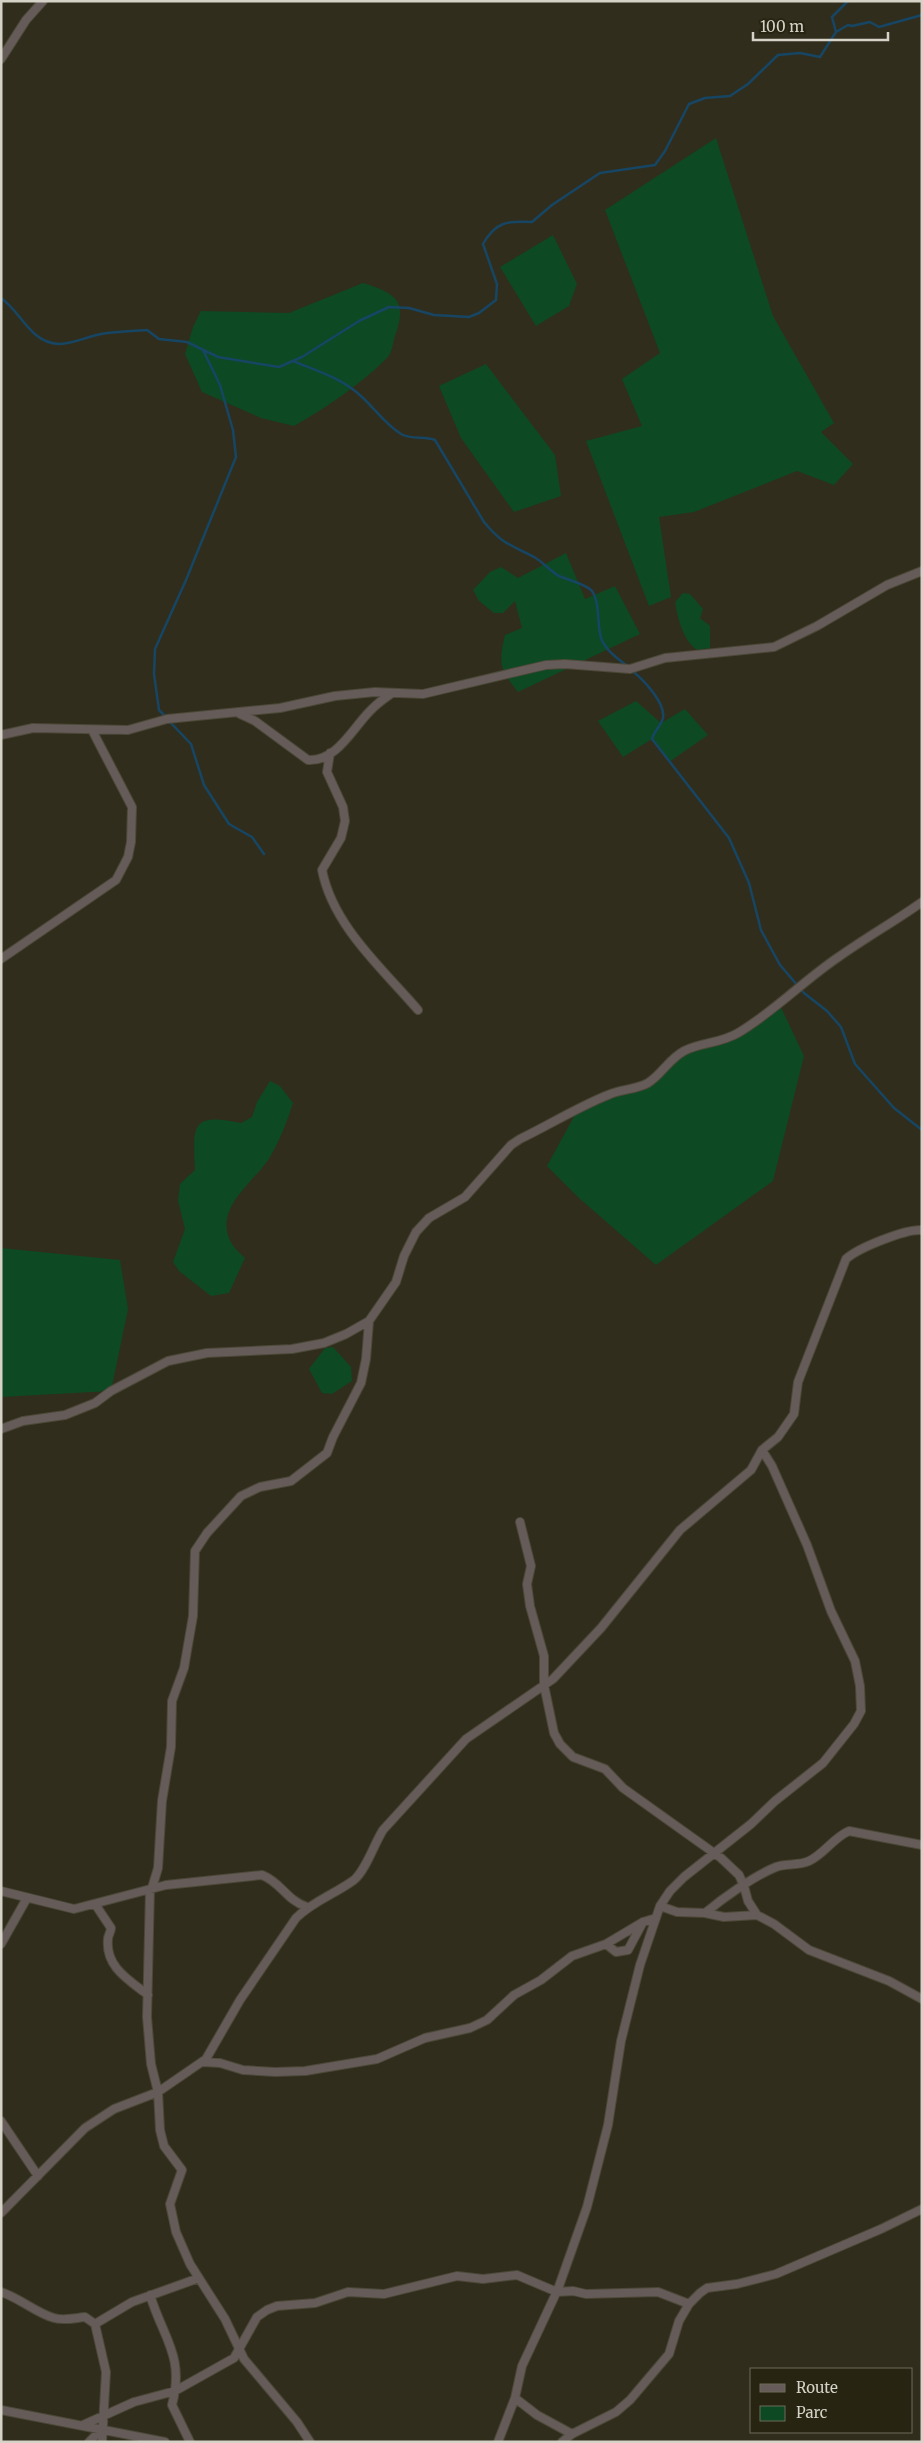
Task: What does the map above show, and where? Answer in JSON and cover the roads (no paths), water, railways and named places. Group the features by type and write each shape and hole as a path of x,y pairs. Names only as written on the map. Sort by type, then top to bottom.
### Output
{"street":[{"path":"1,59 26,20 43,1"},
{"path":"1,735 33,728 128,730 167,719 280,708 335,696 375,692 431,692 546,665 565,664 630,669 665,658 774,647 812,629 887,585 922,572"},
{"path":"234,711 255,720 308,760 316,760 330,753 348,738 372,708 392,693"},
{"path":"1,959 116,880 128,857 131,842 132,806 92,730"},
{"path":"330,753 327,772 342,807 345,821 341,838 322,870 325,885 341,917 364,949 418,1010"},
{"path":"1,1429 23,1421 65,1415 95,1403 111,1392 168,1362 206,1353 292,1349 324,1343 346,1334 369,1321 396,1282 404,1256 416,1232 429,1218 465,1197 511,1146 520,1139 609,1094 637,1088 659,1075 673,1058 685,1050 721,1042 736,1034 764,1016 780,1001 800,989 839,956 881,931 922,902"},
{"path":"3,2209 85,2128 100,2116 158,2092 209,2056 240,2000 296,1918 306,1907 354,1880 362,1872 383,1830 466,1738 553,1679 601,1628 680,1530 751,1470 762,1450 778,1437 794,1414 798,1382 846,1259 853,1252 872,1243 922,1230"},
{"path":"310,2442 297,2422 244,2359 225,2319 199,2278 176,2232 170,2204 182,2170 164,2146 160,2130 158,2092 151,2064 147,2017 151,1888 158,1868 162,1801 171,1747 172,1701 184,1668 193,1616 195,1551 207,1533 241,1496 260,1487 291,1481 328,1453 333,1437 361,1383 366,1359 369,1321"},
{"path":"498,2442 515,2398 522,2366 557,2292 578,2236 608,2125 622,2040 640,1965 660,1906 670,1891 713,1853 824,1763 854,1724 861,1711 860,1686 855,1661 831,1611 807,1545 772,1466 762,1450"},
{"path":"520,1522 530,1566 527,1584 530,1606 544,1656 544,1685 554,1733 563,1748 573,1757 605,1768 624,1788 713,1853 739,1875 748,1901 757,1915 774,1924 809,1950 889,1981 922,1999"},
{"path":"705,1913 777,1866 798,1865 810,1861 837,1838 849,1831 922,1845"},
{"path":"1,1891 70,1909 151,1888 216,1878 262,1875 273,1879 294,1902 306,1907"},
{"path":"1,1944 27,1898"},
{"path":"95,1904 111,1928 108,1945 113,1964 121,1974 148,1995"},
{"path":"660,1906 677,1912 705,1913 729,1917 757,1915"},
{"path":"203,2062 220,2063 243,2070 282,2072 305,2071 377,2059 425,2038 470,2028 487,2020 514,1995 541,1980 572,1956 606,1944 643,1922 656,1918"},
{"path":"606,1944 616,1952 628,1950 638,1936 643,1922"},
{"path":"1,2121 38,2176"},
{"path":"562,2442 572,2434 616,2412 630,2400 669,2354 679,2321 690,2304 707,2288 736,2284 776,2274 922,2209"},
{"path":"84,2426 134,2402 176,2391 234,2358 257,2317 277,2306 315,2302 348,2292 384,2294 457,2276 483,2279 517,2275 557,2292 573,2291 586,2294 658,2292 690,2304"},
{"path":"95,2324 132,2302 199,2278"},
{"path":"1,2292 14,2296 54,2318 68,2320 85,2317 95,2324 106,2372 102,2442"},
{"path":"150,2295 174,2352 176,2391 172,2405 190,2442"},
{"path":"515,2398 537,2415 572,2434"},
{"path":"1,2410 165,2442"},
{"path":"89,2442 102,2429"}],"waterway":[{"path":"1,298 11,306 36,335 52,343 68,343 107,333 147,330 159,339 187,342 218,357 279,367 302,357 359,321 389,307 409,308 434,315 469,317 479,313 496,300 497,284 483,244 493,231 509,222 532,222 552,205 600,173 655,165 665,151 689,104 705,98 730,96 748,84 778,55 800,53 820,57 836,32 832,17 848,1"},
{"path":"836,32 848,25 852,26 870,22 879,27 922,15"},
{"path":"166,717 159,710 154,674 155,649 186,580 236,457 233,430 220,385 203,350"},
{"path":"293,361 329,376 354,390 385,422 401,434 409,437 435,440 484,522 496,535 537,559 559,576 591,590 596,599 603,643 612,654 627,666"},
{"path":"631,670 652,691 661,705 663,718 652,739 729,838 749,883 761,930 780,965 804,993 827,1011 841,1027 855,1064 894,1108 922,1130"},
{"path":"169,721 191,744 204,785 229,824 252,837 264,854"}]}
